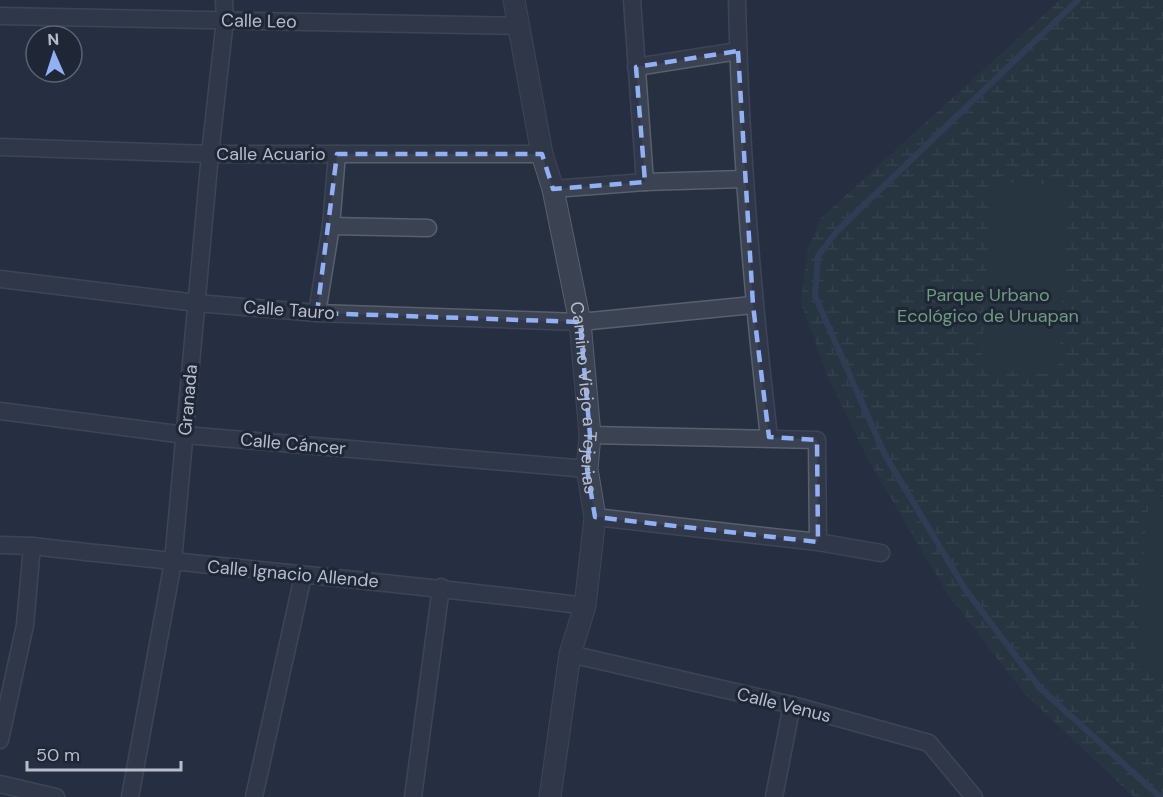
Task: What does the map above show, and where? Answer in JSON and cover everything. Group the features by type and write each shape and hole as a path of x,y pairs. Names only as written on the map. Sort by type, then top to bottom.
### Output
{"street":[{"name":"Granada","path":"130,797 173,562 210,154 225,20 224,0"},
{"name":"Camino Viejo a Tejerias","path":"514,0 542,154 553,189 580,322 590,435 587,469 595,517 585,606 570,654 550,797"},
{"path":"632,0 645,182"},
{"path":"737,0 743,179 753,305 769,437"},
{"name":"Calle Leo","path":"0,16 517,26"},
{"path":"636,66 738,51"},
{"name":"Calle Acuario","path":"0,147 210,154 542,154"},
{"path":"317,313 331,226 337,154"},
{"path":"553,189 645,182 743,179"},
{"path":"331,226 428,228"},
{"name":"Calle Tauro","path":"0,279 197,303 317,313 580,322 753,305"},
{"name":"Calle Cáncer","path":"0,411 185,435 587,469"},
{"path":"590,435 769,437 818,440 818,542"},
{"path":"595,517 818,542 881,552"},
{"name":"Calle Ignacio Allende","path":"0,545 32,546 303,576 441,587 585,606"},
{"path":"0,740 25,625 32,546"},
{"path":"254,797 303,576"},
{"path":"414,797 441,587"},
{"name":"Calle Venus","path":"570,654 792,705 929,743 974,797"},
{"path":"774,797 792,705"},
{"path":"0,784 56,797"}],"highlighted area":[{"path":"738,51 753,305 769,437 817,440 818,542 595,517 587,469 590,435 580,322 317,313 337,154 542,154 553,189 645,182 636,67"}],"green space":[{"name":"Parque Urbano Ecológico de Uruapan","path":"1060,0 1163,0 1163,797 1134,797 1024,693 947,593 870,463 828,377 801,303 807,252 820,219"},
{"path":"992,182 1069,186 1058,374 981,369"},
{"path":"1149,496 1163,497 1163,671 1134,669"}],"waterway":[{"path":"1078,0 837,231 818,256 815,296 885,455 965,589 1040,688 1160,797"}]}
